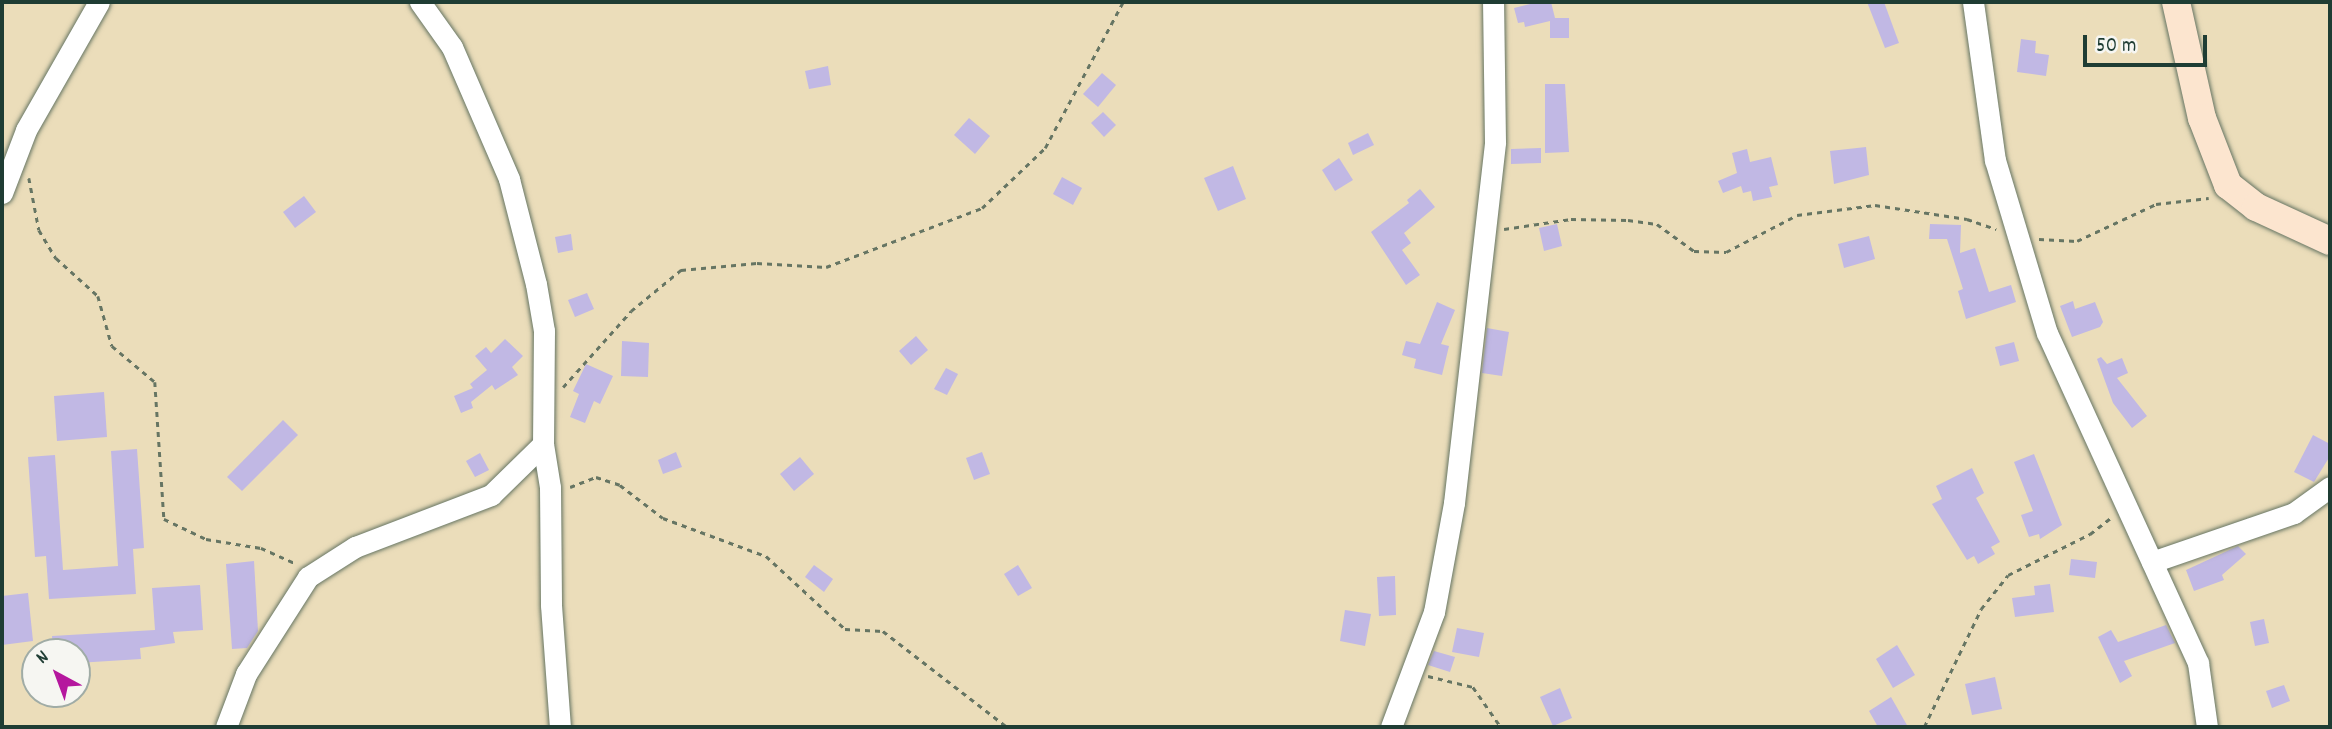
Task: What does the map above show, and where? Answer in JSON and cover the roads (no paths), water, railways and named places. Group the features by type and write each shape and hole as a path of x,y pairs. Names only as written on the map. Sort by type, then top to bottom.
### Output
{"main road":[{"path":"2176,2 2213,153 2228,185 2251,202 2330,241"}],"street":[{"path":"2,193 26,130 99,2"},
{"path":"421,2 452,47 518,212 544,331 543,444 550,492 551,605 560,727"},
{"path":"1391,727 1434,612 1454,503 1495,142 1493,2"},
{"path":"1973,2 1994,160 2047,333 2198,663 2207,727"},
{"path":"226,727 246,674 299,586 314,571 355,547 491,495 543,444"},
{"path":"2152,562 2294,513 2330,487"}]}
